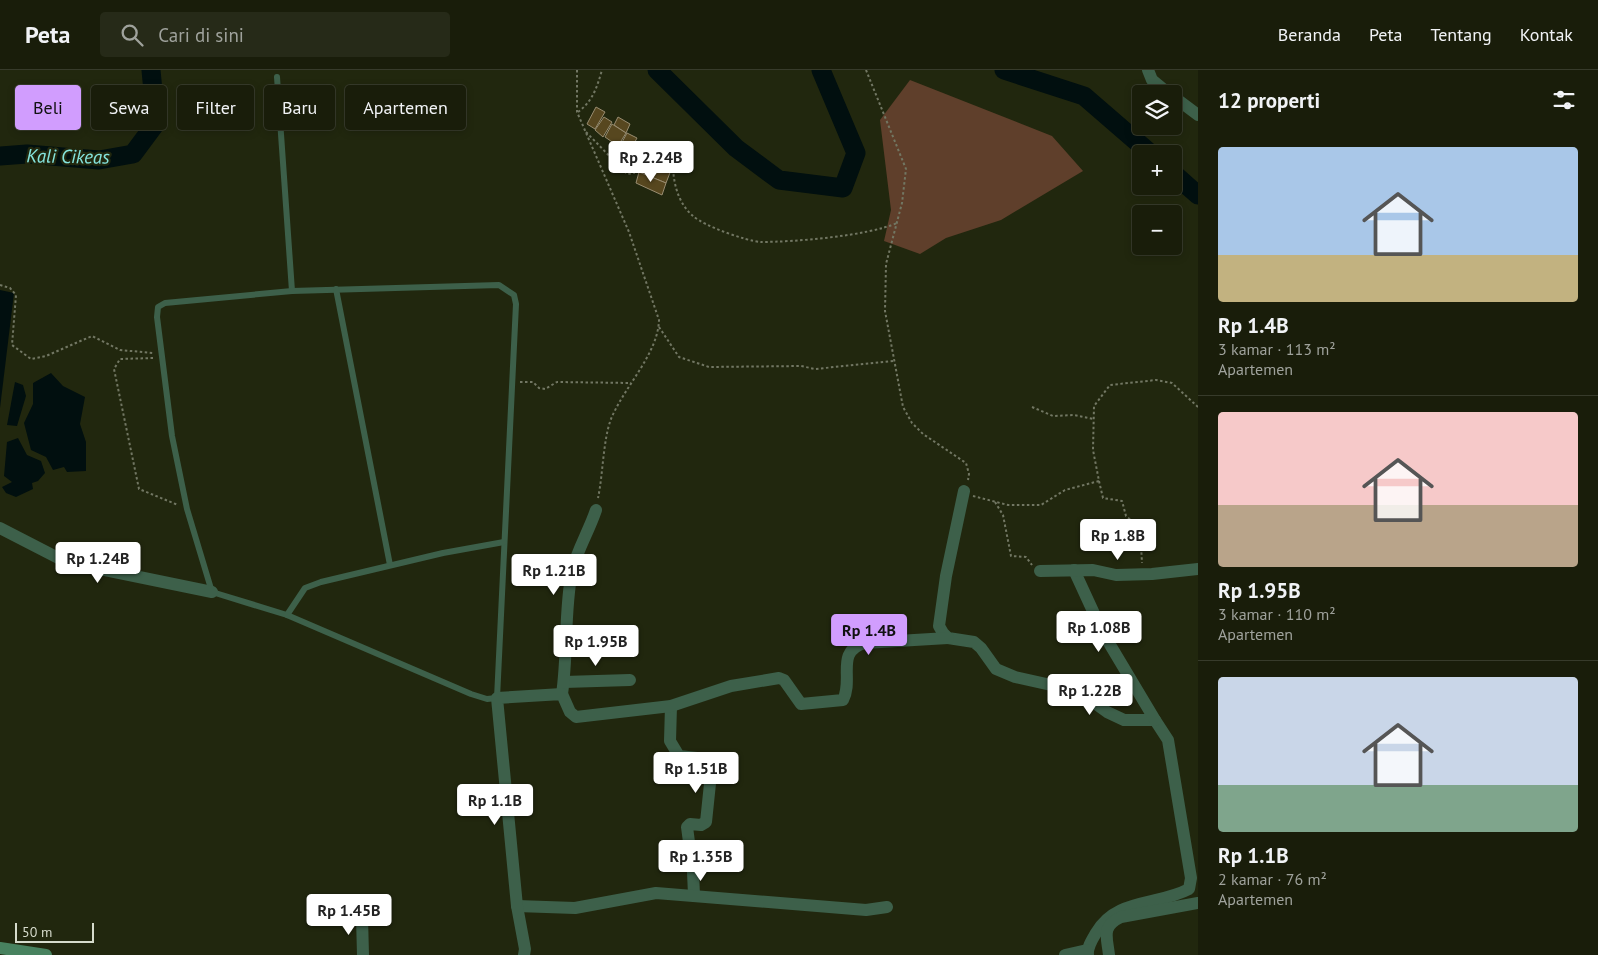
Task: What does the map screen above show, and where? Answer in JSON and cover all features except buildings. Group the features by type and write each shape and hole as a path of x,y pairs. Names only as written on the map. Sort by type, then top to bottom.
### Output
{"main road":[{"path":"0,948 46,955"}],"street":[{"path":"1148,70 1152,80 1158,85"},
{"path":"1182,103 1198,115"},
{"path":"948,638 939,626 946,576 964,491"},
{"path":"596,510 573,570 567,602 566,670 563,688 570,712 576,717 671,706 731,686 779,678 784,680 801,704 833,703 843,700 846,694 848,653 854,646 864,642 948,638 974,642 981,648 996,669 1015,676 1078,691 1107,712 1124,720 1155,720"},
{"path":"0,528 53,557 66,562 212,592"},
{"path":"1065,955 1088,952 1102,923 1113,913 1189,889 1191,878 1168,740 1103,633 1074,570"},
{"path":"1040,571 1074,570 1116,575 1197,573"},
{"path":"524,955 525,949 517,906 497,698 630,680"},
{"path":"671,706 670,741 679,756 697,758 707,763 711,774 706,822 701,825 690,824 687,827 694,895"},
{"path":"517,906 575,908 656,893 866,910 887,907"},
{"path":"1109,955 1106,929 1110,922 1121,917 1198,902"},
{"path":"362,917 363,955"}],"lane":[{"path":"276,77 292,291"},
{"path":"499,285 514,295 516,304 497,698 487,699 470,694 287,615 212,592 187,508 172,436 156,317 158,307 165,303 292,291 499,285"},
{"path":"336,289 390,565"},
{"path":"287,615 305,588 321,582 390,565 504,542"}],"path":[{"path":"577,70 578,112 629,232 658,313 659,327 650,350 611,420 596,510"},
{"path":"578,112 588,104 597,88 602,70"},
{"path":"866,70 906,169 897,223 886,264 885,311 903,407 912,423 966,463 969,468 964,491 975,497 1008,505 1041,506 1065,490 1098,482"},
{"path":"585,132 627,174 634,173 644,156 658,159 673,168 674,187 694,217 726,232 760,242 841,235 897,223"},
{"path":"0,285 10,288 16,295 12,345 31,359 46,356 92,336 120,350 161,355"},
{"path":"659,327 679,357 709,366 801,366 815,368 893,361"},
{"path":"161,355 120,359 114,369 139,489 187,508"},
{"path":"1143,574 1140,528 1126,516 1122,501 1103,498 1098,482 1093,450 1094,406 1098,398 1110,385 1156,380 1172,383 1198,408"},
{"path":"512,382 533,382 539,388 545,389 557,382 631,383"},
{"path":"1032,407 1053,416 1074,415 1094,420"},
{"path":"995,502 1003,515 1011,556 1026,557 1033,567 1040,571"}],"shaded area":[{"path":"910,80 1052,136 1083,171 1001,220 946,238 920,254 884,241 891,210 880,120"},
{"path":"0,290 14,293 0,408"},
{"path":"51,373 63,386 85,397 80,424 86,442 86,471 67,472 64,467 53,470 46,457 31,450 24,423 33,404 33,383"},
{"path":"15,382 23,385 26,396 17,426 7,425"},
{"path":"18,438 27,455 41,461 45,473 38,481 32,483 33,489 16,497 6,493 2,487 12,482 4,476 7,442"}],"waterway":[{"name":"Kali Cikeas","path":"0,156 27,154 99,160 133,154 156,123 151,70"},
{"name":"Kali Cikeas","path":"657,70 736,148 779,180 843,188 856,153 821,70"},
{"name":"Kali Cikeas","path":"1004,70 1084,96 1141,145"},
{"name":"Kali Cikeas","path":"1182,181 1198,195"}]}
